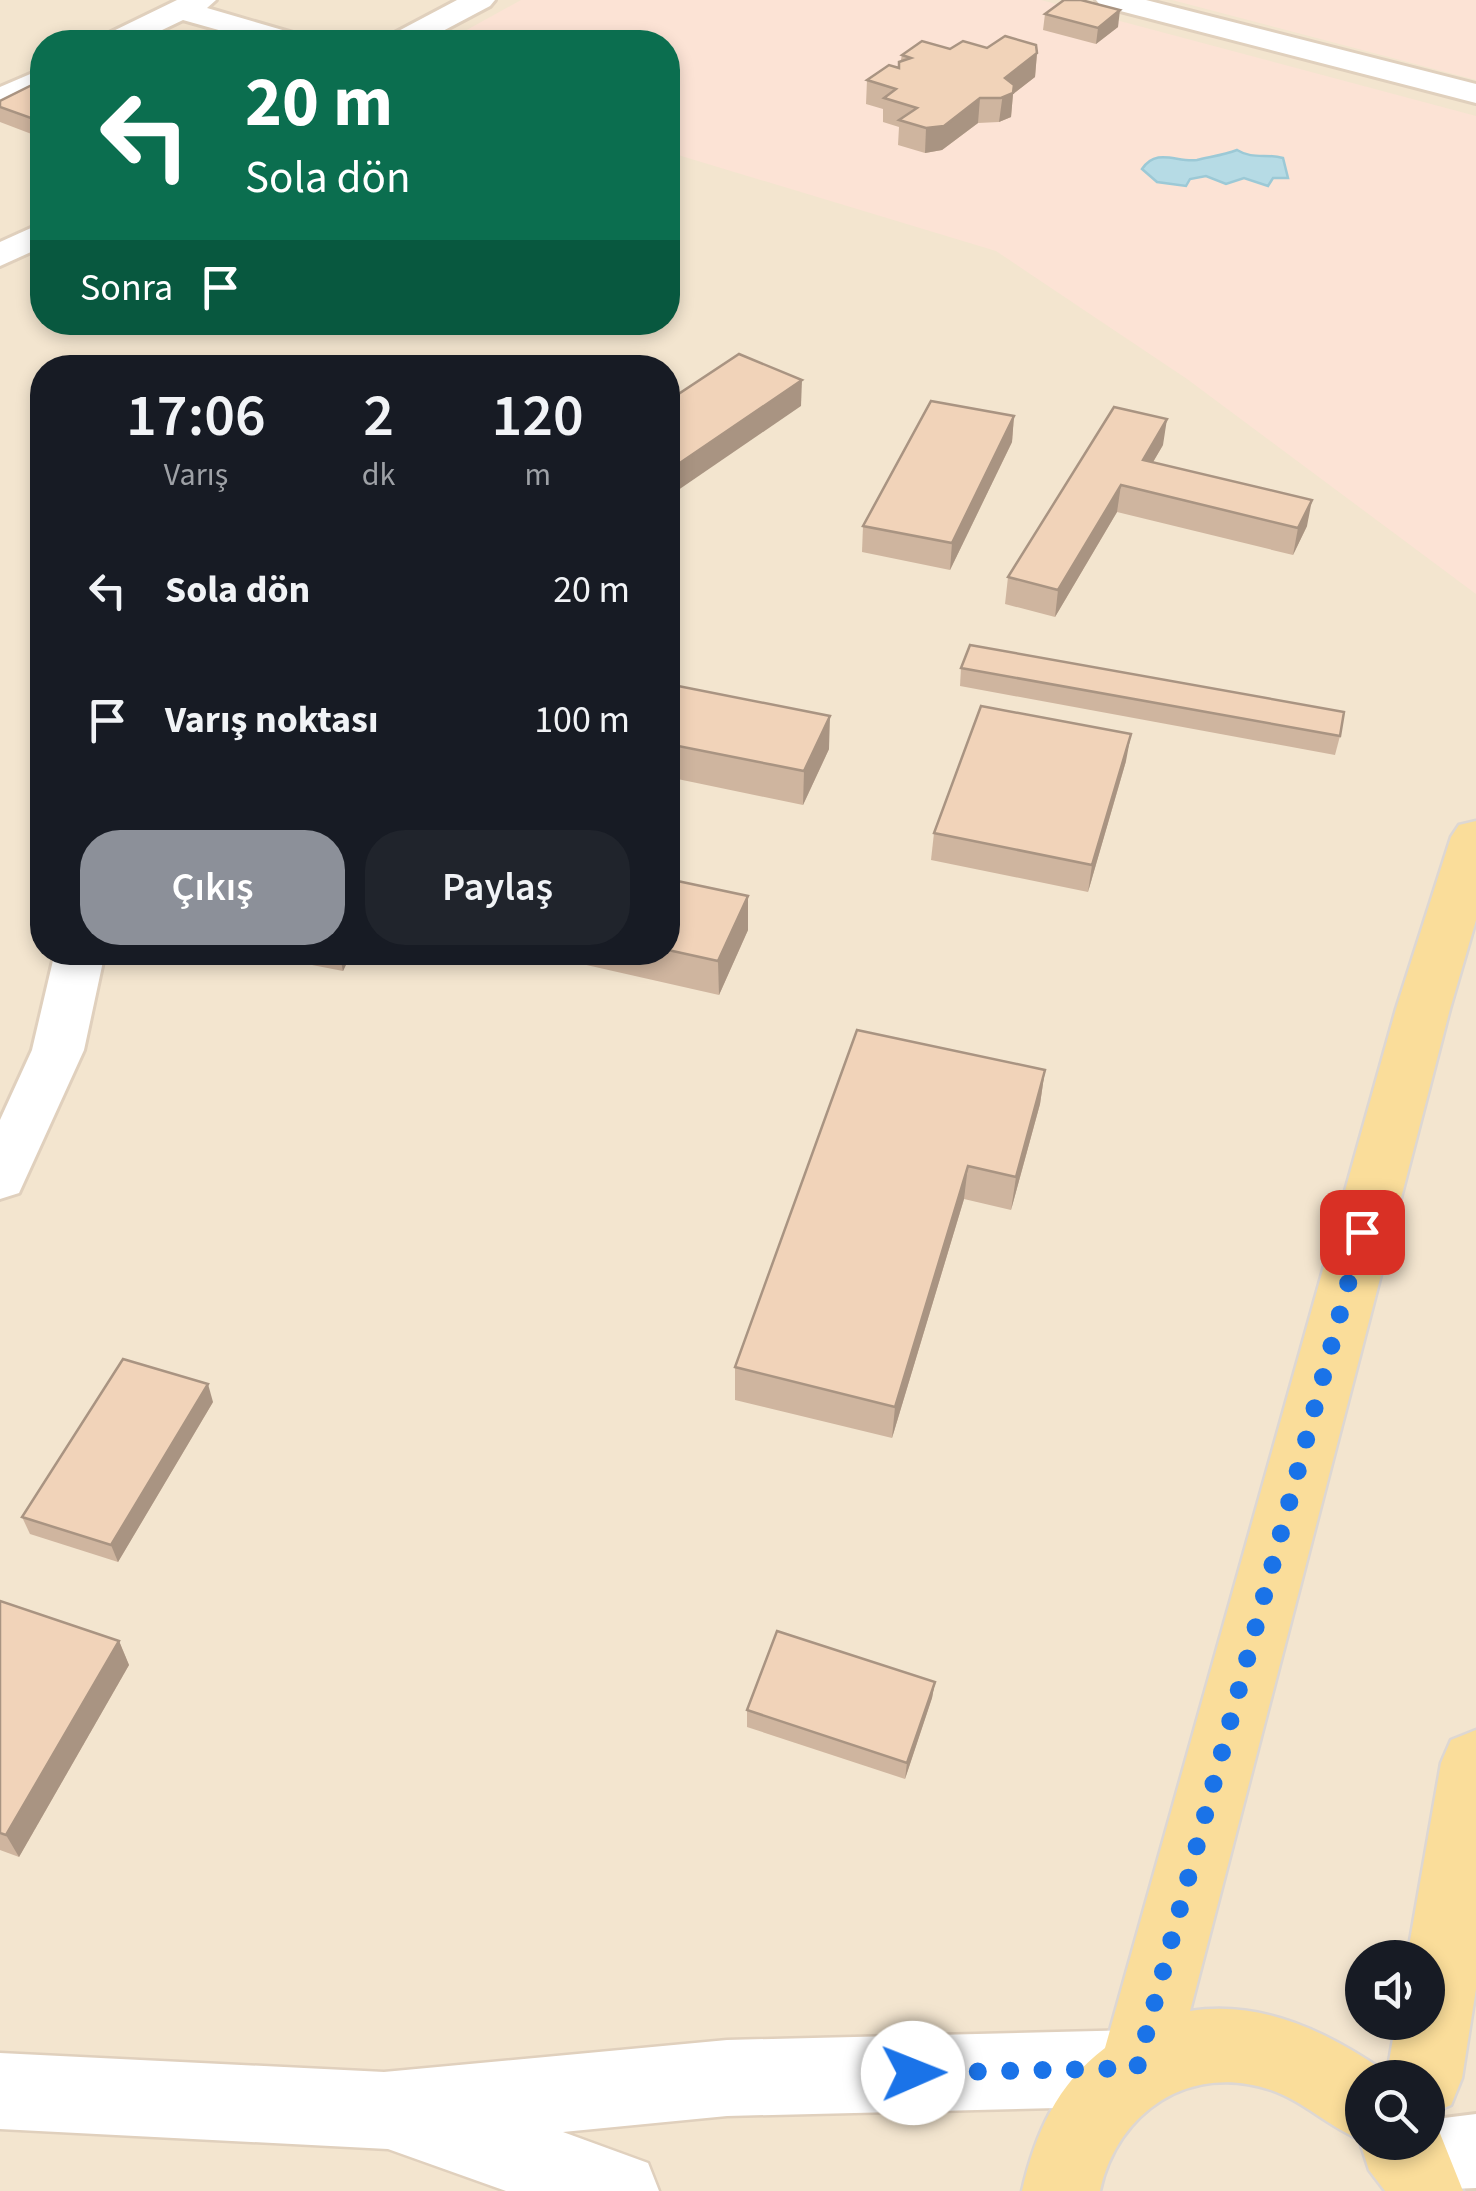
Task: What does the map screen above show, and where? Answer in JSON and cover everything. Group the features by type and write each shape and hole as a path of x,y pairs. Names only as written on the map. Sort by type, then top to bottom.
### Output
{"main road":[{"path":"1137,2068 1423,1009 1476,837"},
{"path":"1427,2060 1476,1763"},
{"path":"1060,2191 1063,2168 1091,2109 1137,2068 1194,2046 1258,2048 1317,2069 1345,2090"}],"street":[{"path":"423,30 480,0"},
{"path":"1111,0 1476,94"},
{"path":"139,30 191,5 259,30"},
{"path":"0,98 30,84"},
{"path":"0,256 30,240"},
{"path":"0,1178 58,1050 77,965"},
{"path":"0,2091 384,2110 727,2078 1137,2068"},
{"path":"384,2110 620,2191"}],"shaded area":[{"path":"0,0 1476,0 1476,2191 0,2191"},
{"path":"521,0 1041,0 1476,116 1476,594 1187,379 996,251 680,156 680,30 467,30"},
{"path":"1172,0 1476,0 1476,80"}],"water":[{"path":"1237,150 1283,158 1288,178 1273,178 1268,186 1244,178 1226,184 1206,176 1190,179 1186,186 1157,182 1142,169 1161,157 1197,160"}],"building":[{"path":"1064,0 1120,10 1098,28 1045,14"},
{"path":"1005,36 1036,45 1037,53 1005,78 1014,85 1013,93 1001,98 980,98 944,126 926,128 899,120 917,108 884,98 896,89 867,80 889,65 899,68 899,62 911,58 902,55 922,41 950,49 963,41 987,48"},
{"path":"30,86 30,118 0,107 0,101"},
{"path":"739,354 802,380 680,463 680,393"},
{"path":"931,401 1014,416 952,543 863,526"},
{"path":"1114,407 1167,419 1143,460 1312,500 1298,528 1121,485 1058,590 1008,577"},
{"path":"970,645 1344,712 1340,736 961,668"},
{"path":"680,686 830,716 804,771 680,746"},
{"path":"981,706 1131,734 1092,865 934,833"},
{"path":"680,882 748,896 718,961 680,953"},
{"path":"857,1030 1045,1070 1016,1177 968,1166 895,1407 735,1367"},
{"path":"123,1359 208,1384 111,1545 22,1517"},
{"path":"0,1601 119,1641 6,1835 0,1833"},
{"path":"777,1631 935,1682 907,1763 747,1710"}],"route":[{"path":"913,2073 1137,2068 1362,1232"}]}
